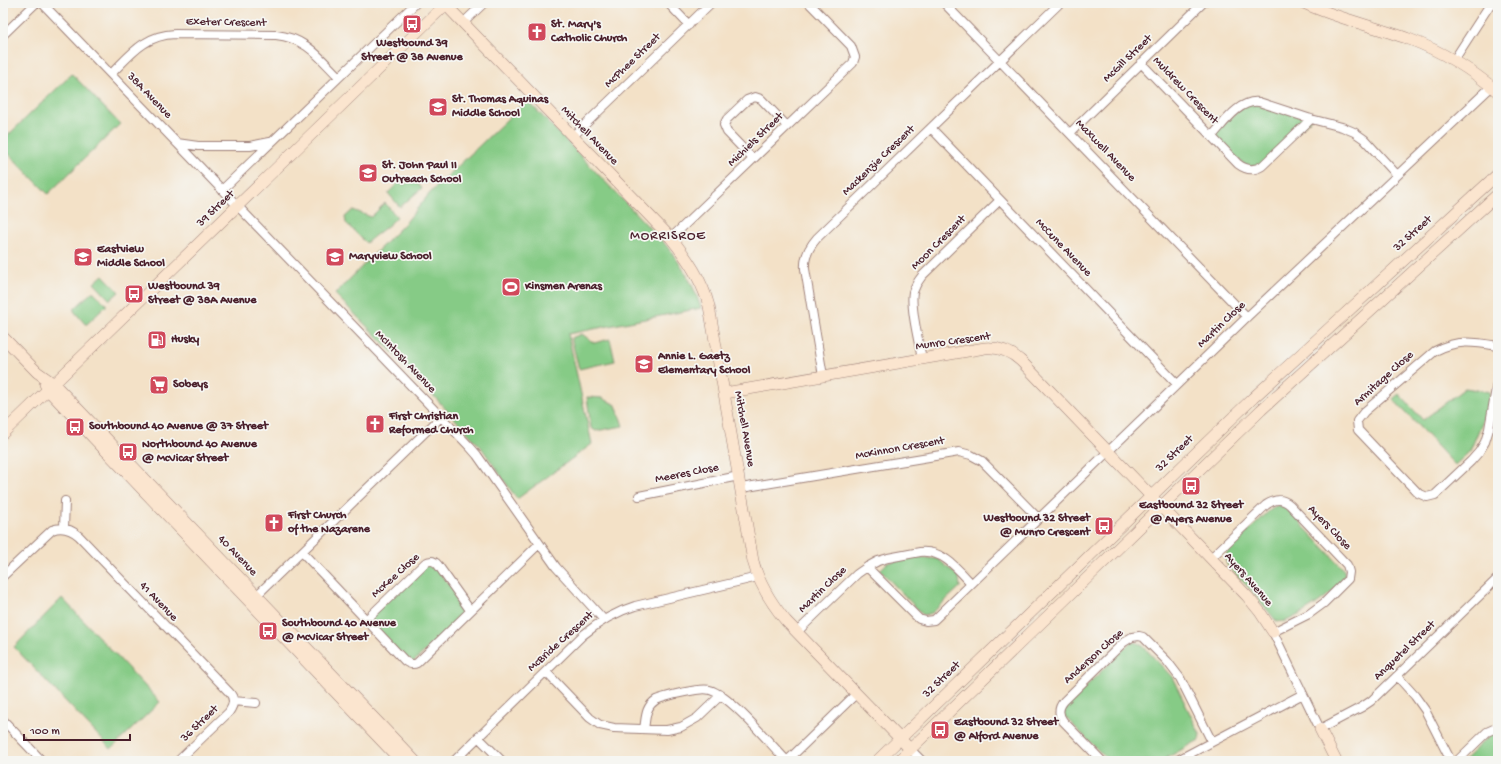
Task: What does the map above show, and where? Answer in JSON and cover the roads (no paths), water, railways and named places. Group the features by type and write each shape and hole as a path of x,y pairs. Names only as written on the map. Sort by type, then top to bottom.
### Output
{"main road":[{"path":"1304,3 1339,18 1414,41 1454,60 1495,89"},
{"name":"Mitchell Avenue","path":"446,4 572,137 671,238 695,270 707,298 725,393 753,561 758,577 772,603 797,632 910,749"},
{"name":"39 Street","path":"3,433 446,4"},
{"name":"32 Street","path":"877,761 1253,398 1498,174"},
{"path":"898,761 1261,410 1498,194"},
{"name":"40 Avenue","path":"3,337 253,599 401,761"},
{"name":"Munro Crescent","path":"725,393 992,348 1009,352 1021,361 1151,495"},
{"name":"Ayers Avenue","path":"1151,495 1251,600 1273,632"},
{"name":"40 Avenue","path":"253,599 415,761"},
{"name":"Ayers Avenue","path":"1320,729 1336,761"}],"street":[{"path":"3,35 36,3"},
{"name":"38A Avenue","path":"42,3 238,206"},
{"name":"39 Street","path":"222,190 416,3"},
{"path":"463,23 484,3"},
{"path":"668,3 689,24"},
{"name":"McPhee Street","path":"572,137 711,3"},
{"name":"Michiels Street","path":"671,238 850,66 855,57 851,46 809,3"},
{"name":"Maxwell Avenue","path":"944,3 1247,317"},
{"name":"Mackenzie Crescent","path":"823,376 804,268 807,252 817,238 1060,3"},
{"name":"McGill Street","path":"1070,133 1203,3"},
{"path":"1454,60 1491,3"},
{"name":"Exeter Crescent","path":"111,74 146,41 166,34 276,35 289,37 306,45 339,77"},
{"name":"Muldrew Crescent","path":"1141,63 1241,166 1249,169 1255,169 1262,166 1310,118"},
{"name":"Martin Close","path":"867,567 915,616 926,621 934,620 1177,384 1397,174 1495,89"},
{"path":"753,160 727,132 724,125 727,119 746,100 752,97 761,99 787,126"},
{"name":"Muldrew Crescent","path":"1212,136 1243,104 1259,102 1354,132 1364,139 1397,174"},
{"name":"McCune Avenue","path":"931,128 1177,384"},
{"path":"176,143 198,146 250,146 273,141"},
{"name":"Moon Crescent","path":"922,359 913,304 913,294 916,284 922,276 1000,200"},
{"name":"McIntosh Avenue","path":"238,206 477,455 539,544 564,576 604,620"},
{"name":"Armitage Close","path":"1498,346 1475,342 1459,342 1435,351 1358,418 1357,426 1360,434 1420,495 1427,497 1436,494 1480,452 1495,413 1498,377"},
{"path":"253,599 441,417"},
{"name":"McKinnon Crescent","path":"741,488 959,452 971,455 982,461 1038,518"},
{"name":"Meeres Close","path":"639,496 739,476"},
{"path":"3,576 48,532 57,528 64,528 65,500"},
{"name":"Ayers Close","path":"1211,558 1266,505 1276,500 1282,500 1290,505 1347,565 1349,572 1348,579 1324,603 1309,614 1273,632"},
{"name":"41 Avenue","path":"64,528 73,531 79,536 229,692 233,702"},
{"path":"302,552 405,661 414,664 417,663 539,544"},
{"name":"Martin Close","path":"797,632 857,574 878,561 888,558 920,552 931,553 950,562 971,583"},
{"name":"McKee Close","path":"366,620 425,563 430,561 433,561 438,565 470,610"},
{"name":"McBride Crescent","path":"454,761 583,635 604,620 614,614 635,606 758,577"},
{"name":"Anquetel Street","path":"1320,729 1366,705 1498,578"},
{"name":"Ayers Avenue","path":"1273,632 1320,729"},
{"name":"Anderson Close","path":"1102,761 1063,721 1059,713 1059,707 1124,642 1136,636 1146,639 1176,672 1212,742"},
{"path":"546,672 587,714 600,725 619,729 674,729 688,724 697,718 721,695"},
{"path":"1397,676 1412,692 1425,710 1451,761"},
{"path":"644,729 647,710 656,700 703,689 710,690 728,700 787,761 856,694"},
{"path":"1176,761 1303,694"},
{"path":"233,702 256,703"},
{"name":"36 Street","path":"178,761 229,712 232,708 233,702"},
{"path":"3,720 42,761"},
{"path":"1457,761 1488,732 1498,727"},
{"path":"478,737 502,761"},
{"path":"910,749 922,761"}],"place":[{"name":"Westbound 39 Street @ 38 Avenue","path":"412,24"},
{"name":"St. Mary's Catholic Church","path":"537,32"},
{"name":"St. Thomas Aquinas Middle School","path":"438,107"},
{"name":"St. John Paul II Outreach School","path":"368,173"},
{"name":"Eastview Middle School","path":"83,257"},
{"name":"Maryview School","path":"335,257"},
{"name":"Kinsmen Arenas","path":"511,287"},
{"name":"Westbound 39 Street @ 38A Avenue","path":"134,294"},
{"name":"Husky","path":"157,340"},
{"name":"Annie L. Gaetz Elementary School","path":"644,364"},
{"name":"Sobeys","path":"159,385"},
{"name":"First Christian Reformed Church","path":"375,424"},
{"name":"Southbound 40 Avenue @ 37 Street","path":"75,427"},
{"name":"Northbound 40 Avenue @ McVicar Street","path":"128,452"},
{"name":"Eastbound 32 Street @ Ayers Avenue","path":"1191,486"},
{"name":"First Church of the Nazarene","path":"274,523"},
{"name":"Westbound 32 Street @ Munro Crescent","path":"1104,526"},
{"name":"Southbound 40 Avenue @ McVicar Street","path":"268,631"},
{"name":"Eastbound 32 Street @ Alford Avenue","path":"940,730"}],"district":[{"name":"MORRISROE","path":"668,236"}]}
